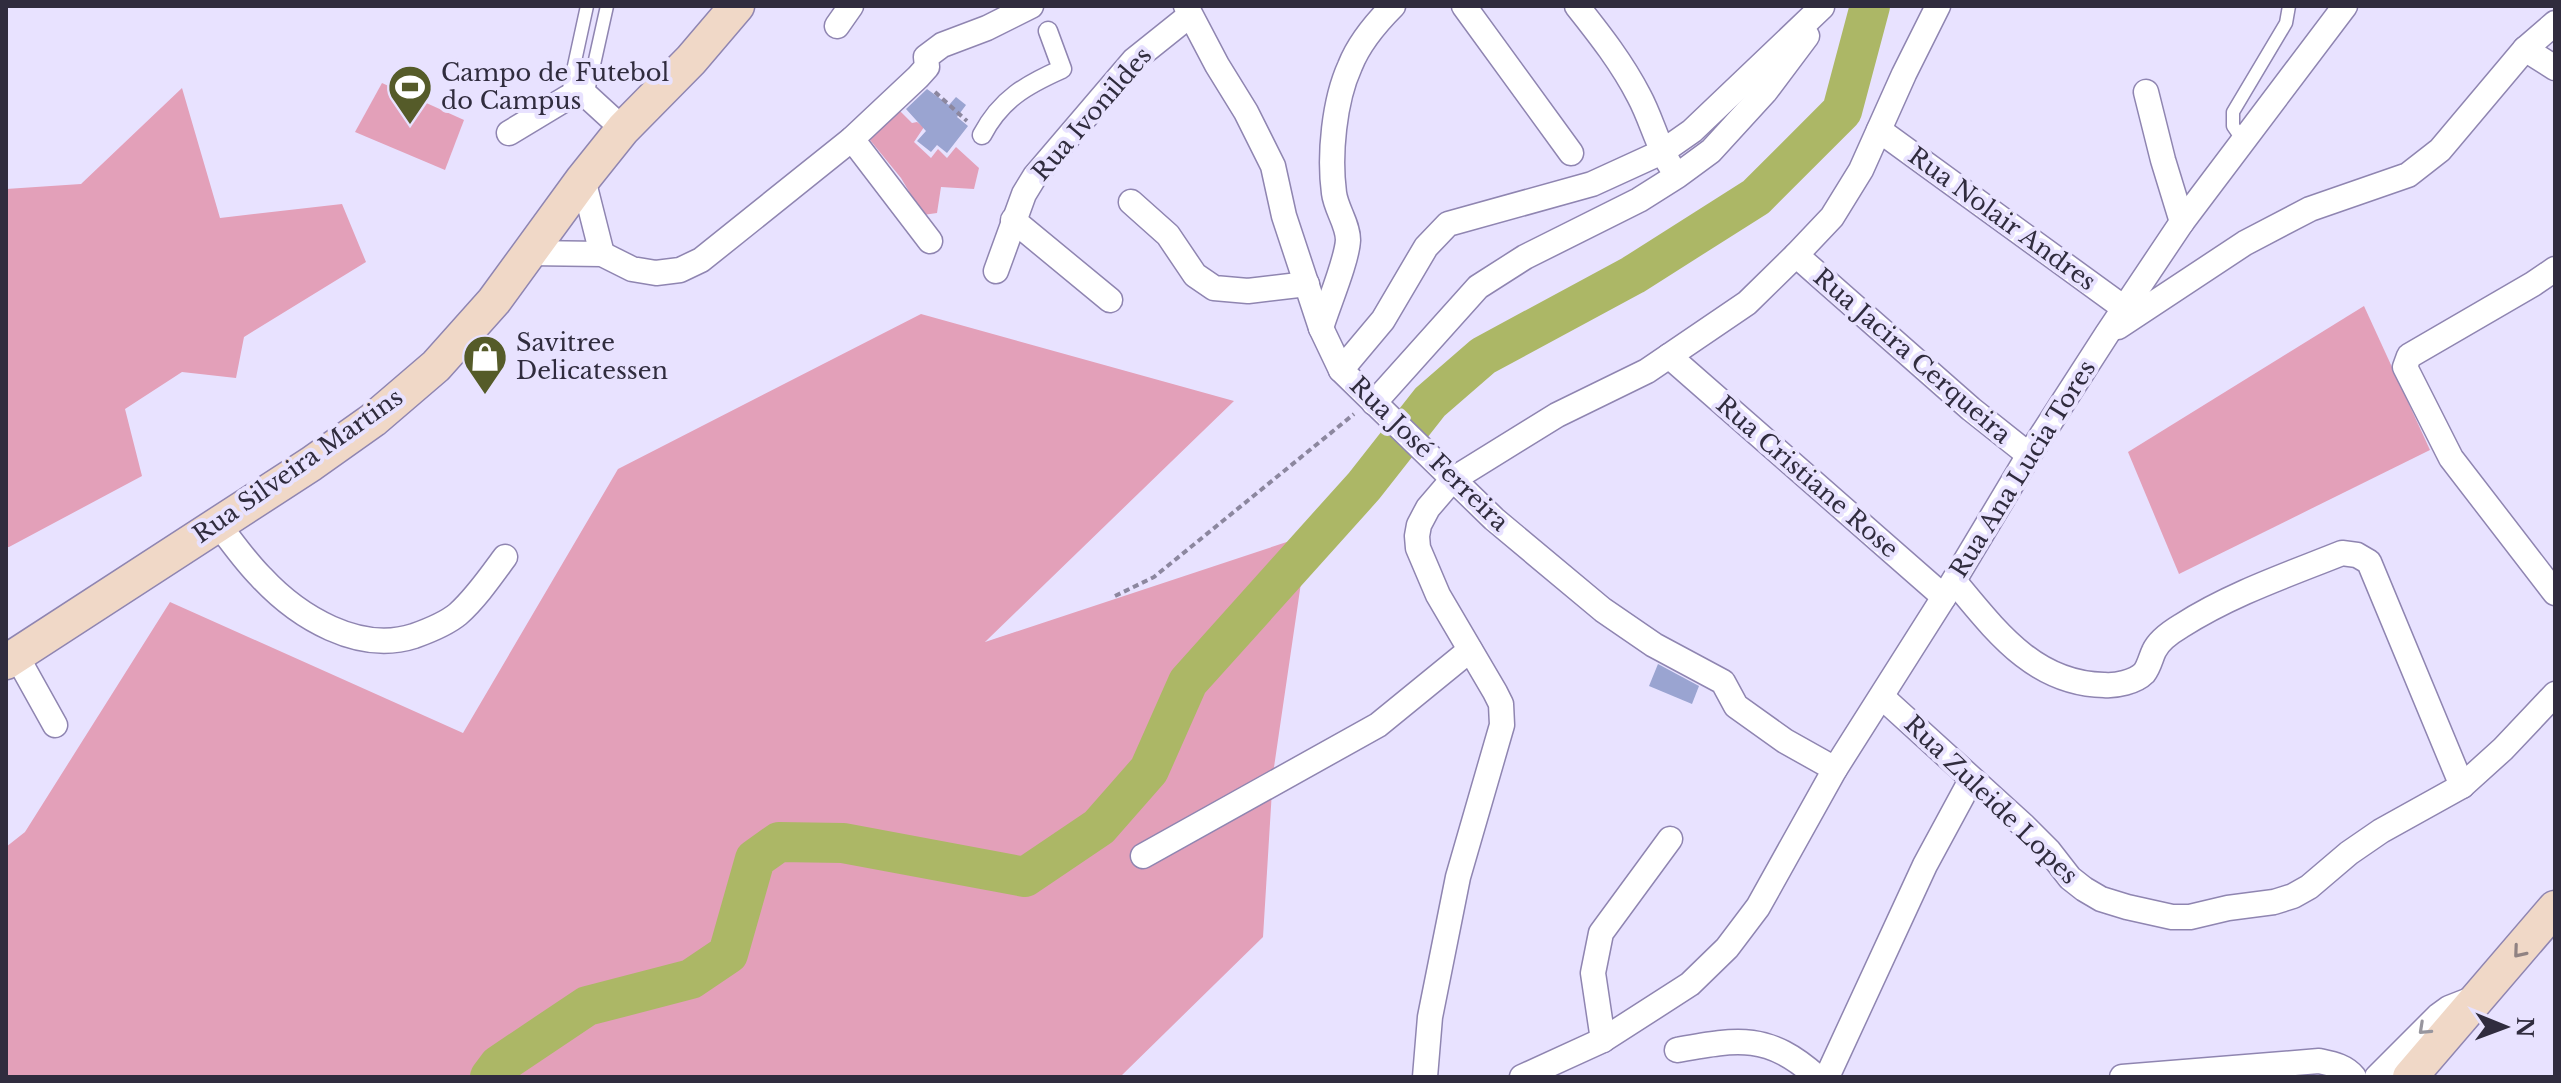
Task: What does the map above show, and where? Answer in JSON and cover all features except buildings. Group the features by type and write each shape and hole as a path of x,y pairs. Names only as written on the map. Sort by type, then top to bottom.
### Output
{"main road":[{"name":"Rua Silveira Martins","path":"11,659 373,420 436,366 494,301 623,129 691,60 737,6"},
{"path":"2410,1077 2555,908"}],"street":[{"path":"837,26 851,6"},
{"path":"529,253 602,254 632,269 656,273 680,270 701,260 852,139 918,77 927,67 926,57 942,45 987,28 1031,6"},
{"path":"1321,328 1347,243 1332,181 1335,127 1342,89 1349,66 1360,46 1393,6"},
{"path":"1464,6 1571,153"},
{"path":"1577,6 1626,72 1647,112 1662,152 1677,176"},
{"path":"1425,1077 1430,1017 1458,877 1502,725 1501,704 1438,595 1418,548 1419,525 1428,508 1452,480 1557,415 1647,371 1747,303 1796,255 1832,217 1861,170 1938,6"},
{"name":"Rua Ana Lucia Tores","path":"1522,1077 1603,1040 1690,984 1727,948 1758,907 1835,769 2029,455 2124,308 2242,139 2345,6"},
{"path":"1341,370 1383,320 1426,247 1448,224 1592,184 1662,152 1692,131 1823,7"},
{"path":"1374,403 1478,287 1525,257 1639,200 1711,151 1788,63 1823,7"},
{"name":"Rua José Ferreira","path":"1188,11 1273,166 1284,216 1321,328 1341,370 1452,480 1603,610 1654,645 1723,682 1736,706 1785,741 1835,769"},
{"name":"Rua Ivonildes","path":"996,271 1013,220 1035,176 1134,60 1188,11"},
{"path":"2107,334 2245,243 2310,209 2408,175 2440,150 2525,49 2555,23"},
{"path":"982,135 994,113 1013,99 1016,93 1062,69 1048,31"},
{"path":"2525,49 2555,68"},
{"path":"2146,92 2182,222"},
{"path":"509,133 577,97 623,129"},
{"name":"Rua Nolair Andres","path":"1879,130 2124,308"},
{"path":"852,139 930,241"},
{"path":"583,179 602,254"},
{"path":"1131,202 1168,235 1195,275 1214,288 1248,291 1307,284"},
{"path":"1013,220 1110,300"},
{"name":"Rua Jacira Cerqueira","path":"1796,255 1971,409 2029,455"},
{"path":"2555,269 2409,356 2405,367 2451,458 2555,593"},
{"name":"Rua Cristiane Rose","path":"1669,356 1949,589 2006,641 2055,677 2088,685 2130,681 2143,673 2164,638 2207,610 2248,590 2342,553 2357,555 2369,562 2462,786"},
{"path":"218,524 261,578 296,609 361,640 397,641 456,616 505,557"},
{"path":"1143,856 1378,725 1470,650"},
{"path":"11,659 55,725"},
{"name":"Rua Zuleide Lopes","path":"1882,697 2024,826 2070,878 2084,889 2101,899 2127,907 2172,917 2190,917 2293,896 2309,887 2381,831 2462,786 2503,749 2555,694"},
{"path":"1827,1077 1925,865 1971,780"},
{"path":"1603,1040 1593,973 1601,933 1670,839"},
{"path":"2377,1077 2394,1057 2449,1008 2482,995"},
{"path":"1677,1050 1723,1042 1766,1044 1783,1051 1817,1077"},
{"path":"2122,1077 2319,1061 2337,1064 2354,1077"}],"lane":[{"path":"577,97 587,6"},
{"path":"577,97 607,6"},
{"path":"2242,139 2233,126 2233,112 2286,23 2289,6"}],"path":[{"path":"918,77 982,135"},
{"path":"1115,596 1154,577 1344,420 1374,403"}],"shaded area":[{"name":"Campo de Futebol do Campus","path":"382,83 464,120 445,170 355,132"},
{"path":"182,88 220,218 342,204 366,262 244,337 236,378 182,372 125,409 142,476 6,547 6,189 81,184"},
{"path":"898,109 912,123 917,122 924,127 914,142 931,158 938,149 947,158 956,147 979,168 974,189 941,187 937,213 923,215 901,178 870,140"},
{"path":"2364,306 2430,450 2179,574 2128,452"},
{"path":"921,314 1234,401 985,642 1308,535 1273,774 1263,937 1120,1077 6,1077 6,847 25,832 170,602 463,733 618,469"}],"waterway":[{"path":"490,1077 499,1065 587,1006 691,979 728,954 755,859 779,842 843,843 1025,877 1099,827 1149,770 1188,682 1364,486 1430,402 1483,356 1633,275 1756,197 1842,111 1870,6"}],"place":[{"name":"Campo de Futebol do Campus","path":"410,126"},
{"name":"Savitree Delicatessen","path":"485,396"}]}
